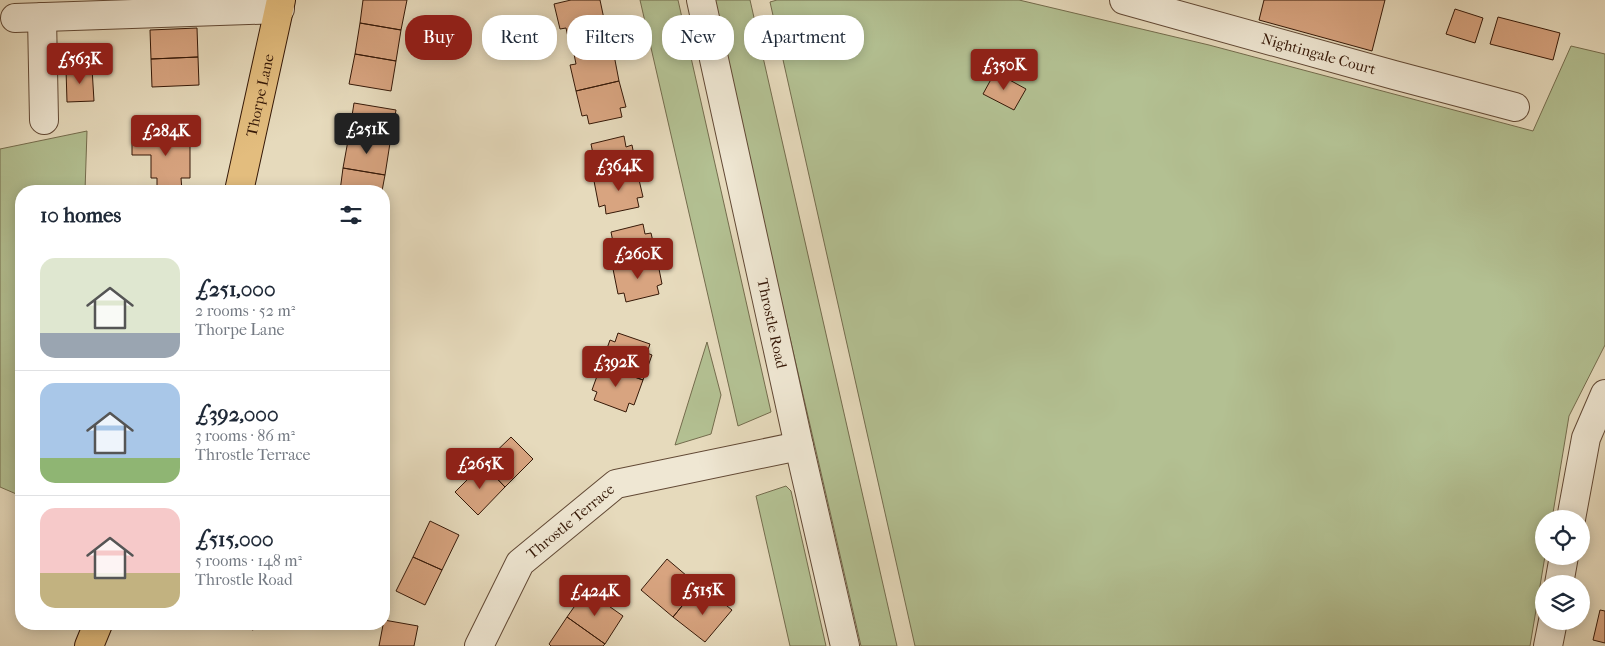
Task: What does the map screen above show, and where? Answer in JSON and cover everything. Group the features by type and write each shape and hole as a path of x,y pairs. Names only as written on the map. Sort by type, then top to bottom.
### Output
{"main road":[{"name":"Thorpe Lane","path":"240,185 280,4"},
{"path":"89,646 96,630"}],"street":[{"name":"Throstle Road","path":"701,0 799,446 846,646"},
{"name":"Nightingale Court","path":"1124,0 1394,76 1515,107"},
{"path":"44,120 28,17 280,4"},
{"path":"1573,510 1586,438 1605,394"},
{"name":"Throstle Terrace","path":"479,646 520,563 616,484 799,446"},
{"path":"1548,646 1551,630"}],"green space":[{"path":"640,0 678,0 681,15 662,15 662,60 692,60 771,412 738,426 652,52 652,15 643,15"},
{"path":"712,0 750,0 753,15 744,15 744,60 764,60 897,646 861,646 726,60 734,60 734,15 715,15"},
{"path":"777,0 1019,0 1209,45 1533,131 1571,46 1605,54 1605,345 1569,416 1553,510 1535,510 1535,565 1544,565 1542,575 1535,575 1535,616 1530,646 915,646 783,60 864,60 864,15 773,15 770,2"},
{"path":"87,131 85,185 15,185 15,493 0,487 0,149"},
{"path":"707,342 721,395 711,434 675,445"},
{"path":"786,486 791,491 826,646 790,646 756,496"}],"building":[{"path":"363,0 407,0 401,30 360,23"},
{"path":"571,0 600,0 603,15 567,15 567,32 566,28 560,29 554,4"},
{"path":"1264,0 1385,0 1372,51 1259,20"},
{"path":"1455,9 1483,18 1475,43 1446,34"},
{"path":"1498,17 1560,33 1553,60 1490,44"},
{"path":"360,23 401,30 396,61 355,54"},
{"path":"197,28 198,57 151,59 150,30"},
{"path":"355,54 396,61 391,91 349,84"},
{"path":"198,57 199,85 152,87 151,59"},
{"path":"575,60 615,60 619,81 576,91 570,65 576,64"},
{"path":"92,68 94,101 67,102 66,69"},
{"path":"995,72 1026,89 1014,110 983,94"},
{"path":"619,81 626,107 620,108 622,117 589,124 587,115 582,116 576,91"},
{"path":"354,103 396,110 390,143 349,135"},
{"path":"151,130 190,130 190,178 181,178 182,185 157,185 157,178 151,178 151,155 132,155 132,136 152,136"},
{"path":"349,135 390,143 385,175 343,168"},
{"path":"624,136 626,147 632,145 637,171 594,181 588,155 593,154 591,144"},
{"path":"343,168 385,175 383,185 341,185"},
{"path":"637,171 643,197 637,198 639,207 606,214 605,205 599,207 594,181"},
{"path":"643,224 645,234 651,233 657,259 613,269 607,243 613,242 611,232"},
{"path":"657,259 662,284 657,286 659,294 626,302 624,293 618,294 613,269"},
{"path":"618,333 650,344 647,353 652,355 643,380 601,365 610,340 615,342"},
{"path":"601,365 643,380 634,405 629,403 626,412 594,400 597,392 592,390"},
{"path":"511,437 533,459 505,487 483,464"},
{"path":"483,464 505,487 478,515 455,492"},
{"path":"430,521 459,535 442,570 413,557"},
{"path":"413,557 442,570 425,605 396,591"},
{"path":"667,559 687,576 679,586 691,595 673,617 641,590"},
{"path":"586,590 623,616 605,644 567,617"},
{"path":"711,593 732,610 705,642 673,617 691,595 701,605"},
{"path":"1600,610 1605,611 1605,643 1593,640"},
{"path":"567,617 605,644 603,646 551,646 549,644"},
{"path":"390,621 418,626 414,646 379,646 382,630 390,630"}]}
